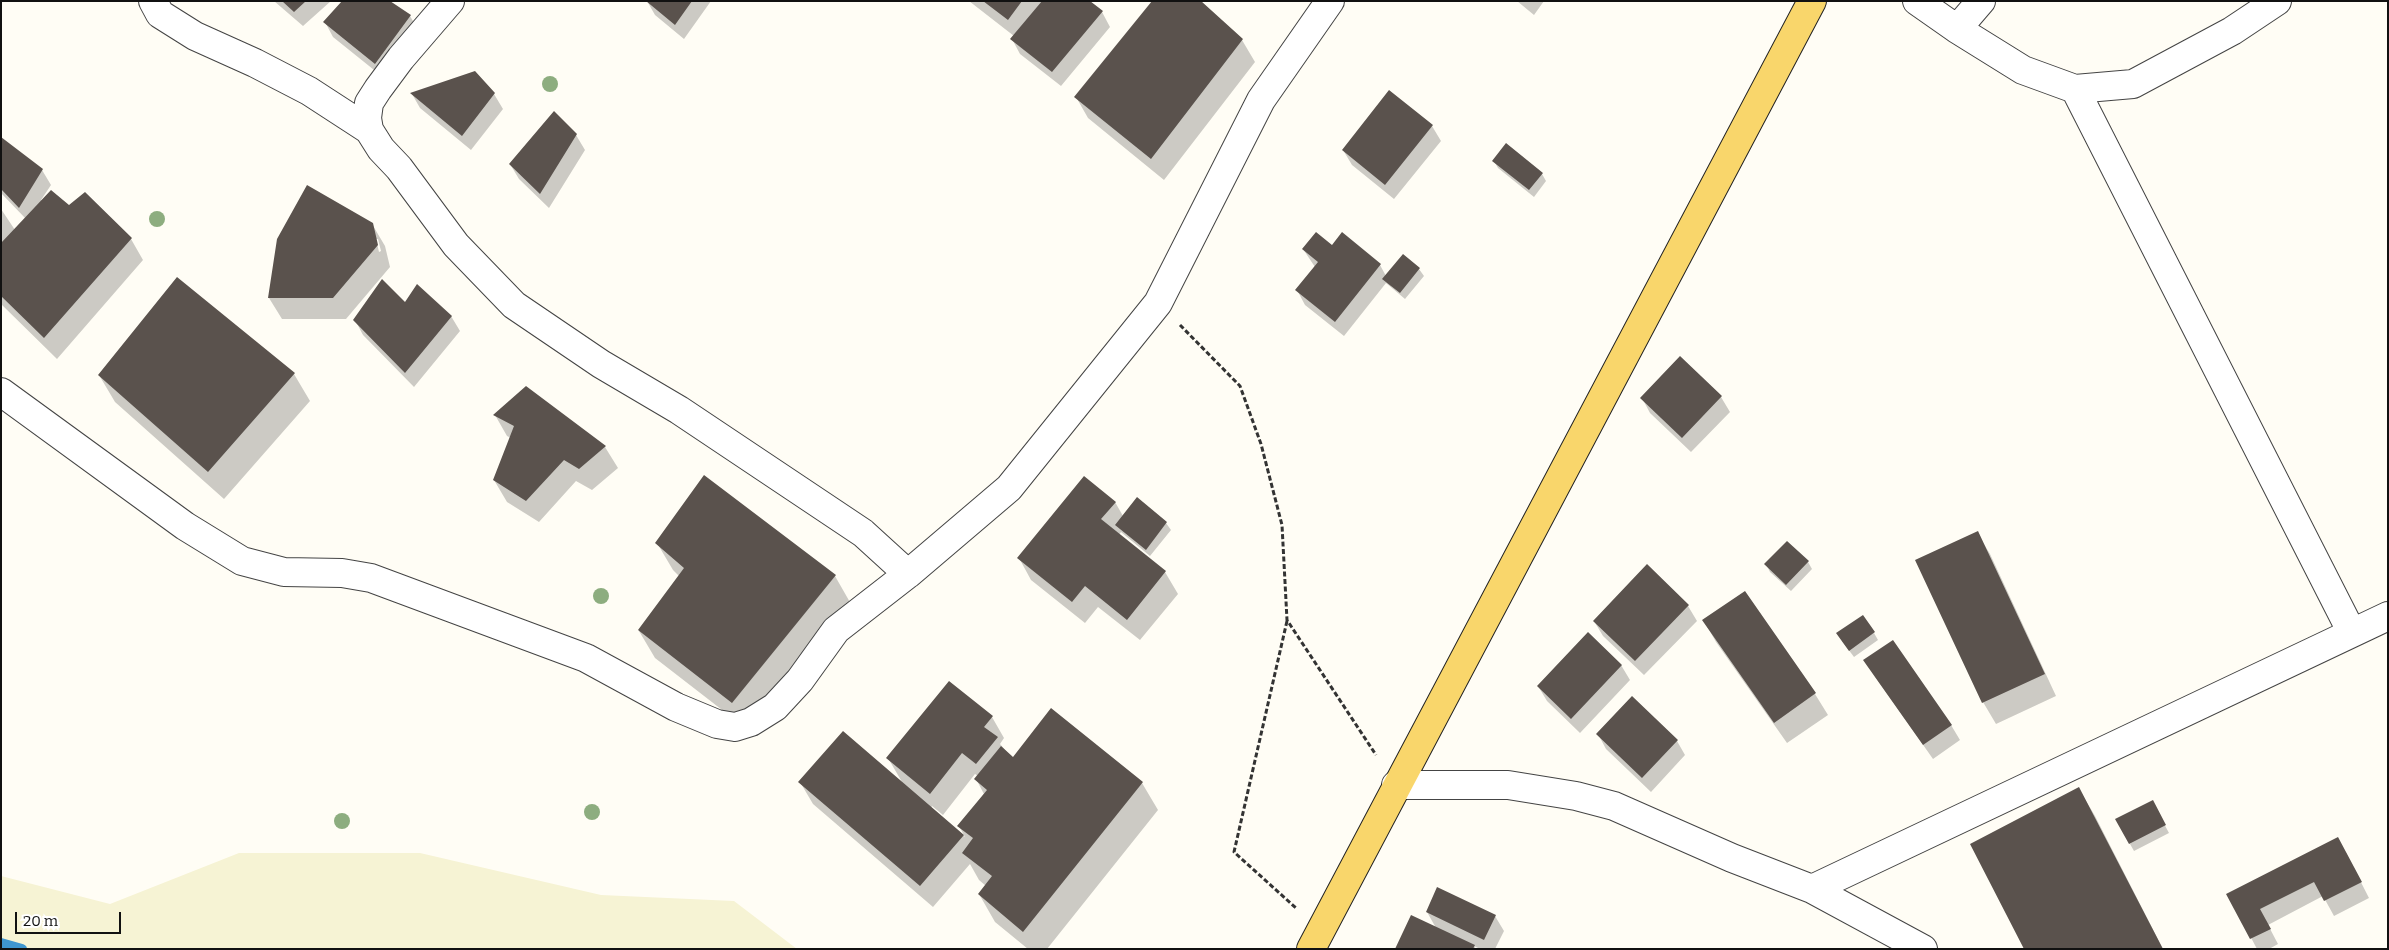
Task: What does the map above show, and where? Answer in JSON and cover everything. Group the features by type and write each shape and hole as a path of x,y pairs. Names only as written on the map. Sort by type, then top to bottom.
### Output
{"main road":[{"path":"1316,939 1812,1"}],"street":[{"path":"153,1 160,14 195,36 255,62 309,91 369,130 456,245 514,305 601,364 679,410 863,533 908,574"},
{"path":"369,130 367,118 370,103 378,89 401,58 450,1"},
{"path":"1,392 184,526 242,561 284,572 342,573 371,578 586,658 676,707 717,724 734,726 751,722 775,707 800,680 836,630 908,574 1009,488 1158,303 1260,100 1330,1"},
{"path":"1917,1 1957,29 2023,70 2075,89 2133,84 2232,31 2277,1"},
{"path":"1957,29 1981,1"},
{"path":"2075,89 2352,633"},
{"path":"1812,889 2388,616"},
{"path":"1396,785 1508,785 1576,796 1614,806 1732,858 1812,889 1923,949"}],"path":[{"path":"1158,303 1240,386 1261,444 1282,525 1287,620 1234,852 1316,939"},
{"path":"1287,620 1396,785"}],"shaded area":[{"path":"239,853 420,853 601,895 734,901 797,949 1,949 1,876 110,904"}],"building":[{"path":"282,1 306,1 294,12"},
{"path":"342,1 390,1 411,15 375,64 323,22"},
{"path":"646,1 692,1 675,25"},
{"path":"983,1 1022,1 1008,20"},
{"path":"1042,1 1090,1 1103,11 1052,72 1010,39"},
{"path":"1152,1 1201,1 1243,39 1151,159 1074,97"},
{"path":"475,71 495,93 462,136 410,93"},
{"path":"1389,90 1433,125 1385,185 1342,150"},
{"path":"554,111 577,134 540,194 509,164"},
{"path":"1,137 43,169 19,208 1,189"},
{"path":"1506,143 1543,173 1529,190 1492,161"},
{"path":"307,185 373,223 378,245 333,298 268,298 277,239"},
{"path":"51,190 69,205 85,192 132,238 44,338 1,296 1,243"},
{"path":"1316,232 1332,245 1342,232 1381,264 1335,322 1295,290 1318,262 1302,249"},
{"path":"1403,254 1420,268 1400,293 1382,279"},
{"path":"177,277 295,373 208,472 98,375"},
{"path":"382,279 405,302 417,284 452,316 405,373 353,320"},
{"path":"1680,356 1722,396 1682,438 1640,398"},
{"path":"526,386 606,446 579,469 564,460 526,501 493,480 514,426 493,415"},
{"path":"704,475 836,575 732,703 638,630 684,568 655,543"},
{"path":"1084,476 1116,502 1101,519 1166,571 1127,620 1085,586 1072,602 1017,558"},
{"path":"1137,497 1167,522 1146,550 1115,525"},
{"path":"1978,531 2045,674 1982,703 1915,560"},
{"path":"1787,541 1809,561 1786,585 1764,564"},
{"path":"1647,564 1689,605 1635,661 1593,621"},
{"path":"1745,591 1816,693 1774,723 1702,620"},
{"path":"1863,615 1875,632 1849,651 1836,633"},
{"path":"1588,632 1622,665 1571,719 1537,686"},
{"path":"1893,640 1952,725 1923,745 1863,660"},
{"path":"949,681 993,716 984,727 998,737 976,764 962,753 930,794 886,758"},
{"path":"1632,696 1678,740 1642,778 1596,734"},
{"path":"1051,708 1143,782 1023,932 978,894 992,876 962,853 973,838 957,826 987,790 974,779 1001,746 1013,757"},
{"path":"843,731 964,835 920,886 798,782"},
{"path":"2079,787 2163,949 2024,949 1970,844"},
{"path":"2153,800 2166,825 2129,844 2115,819"},
{"path":"2338,837 2362,882 2324,901 2314,882 2260,909 2271,929 2250,939 2226,894"},
{"path":"1437,887 1496,915 1484,940 1426,912"},
{"path":"1411,915 1475,945 1473,949 1395,949"}],"waterway":[{"path":"1,943 22,949"}]}
